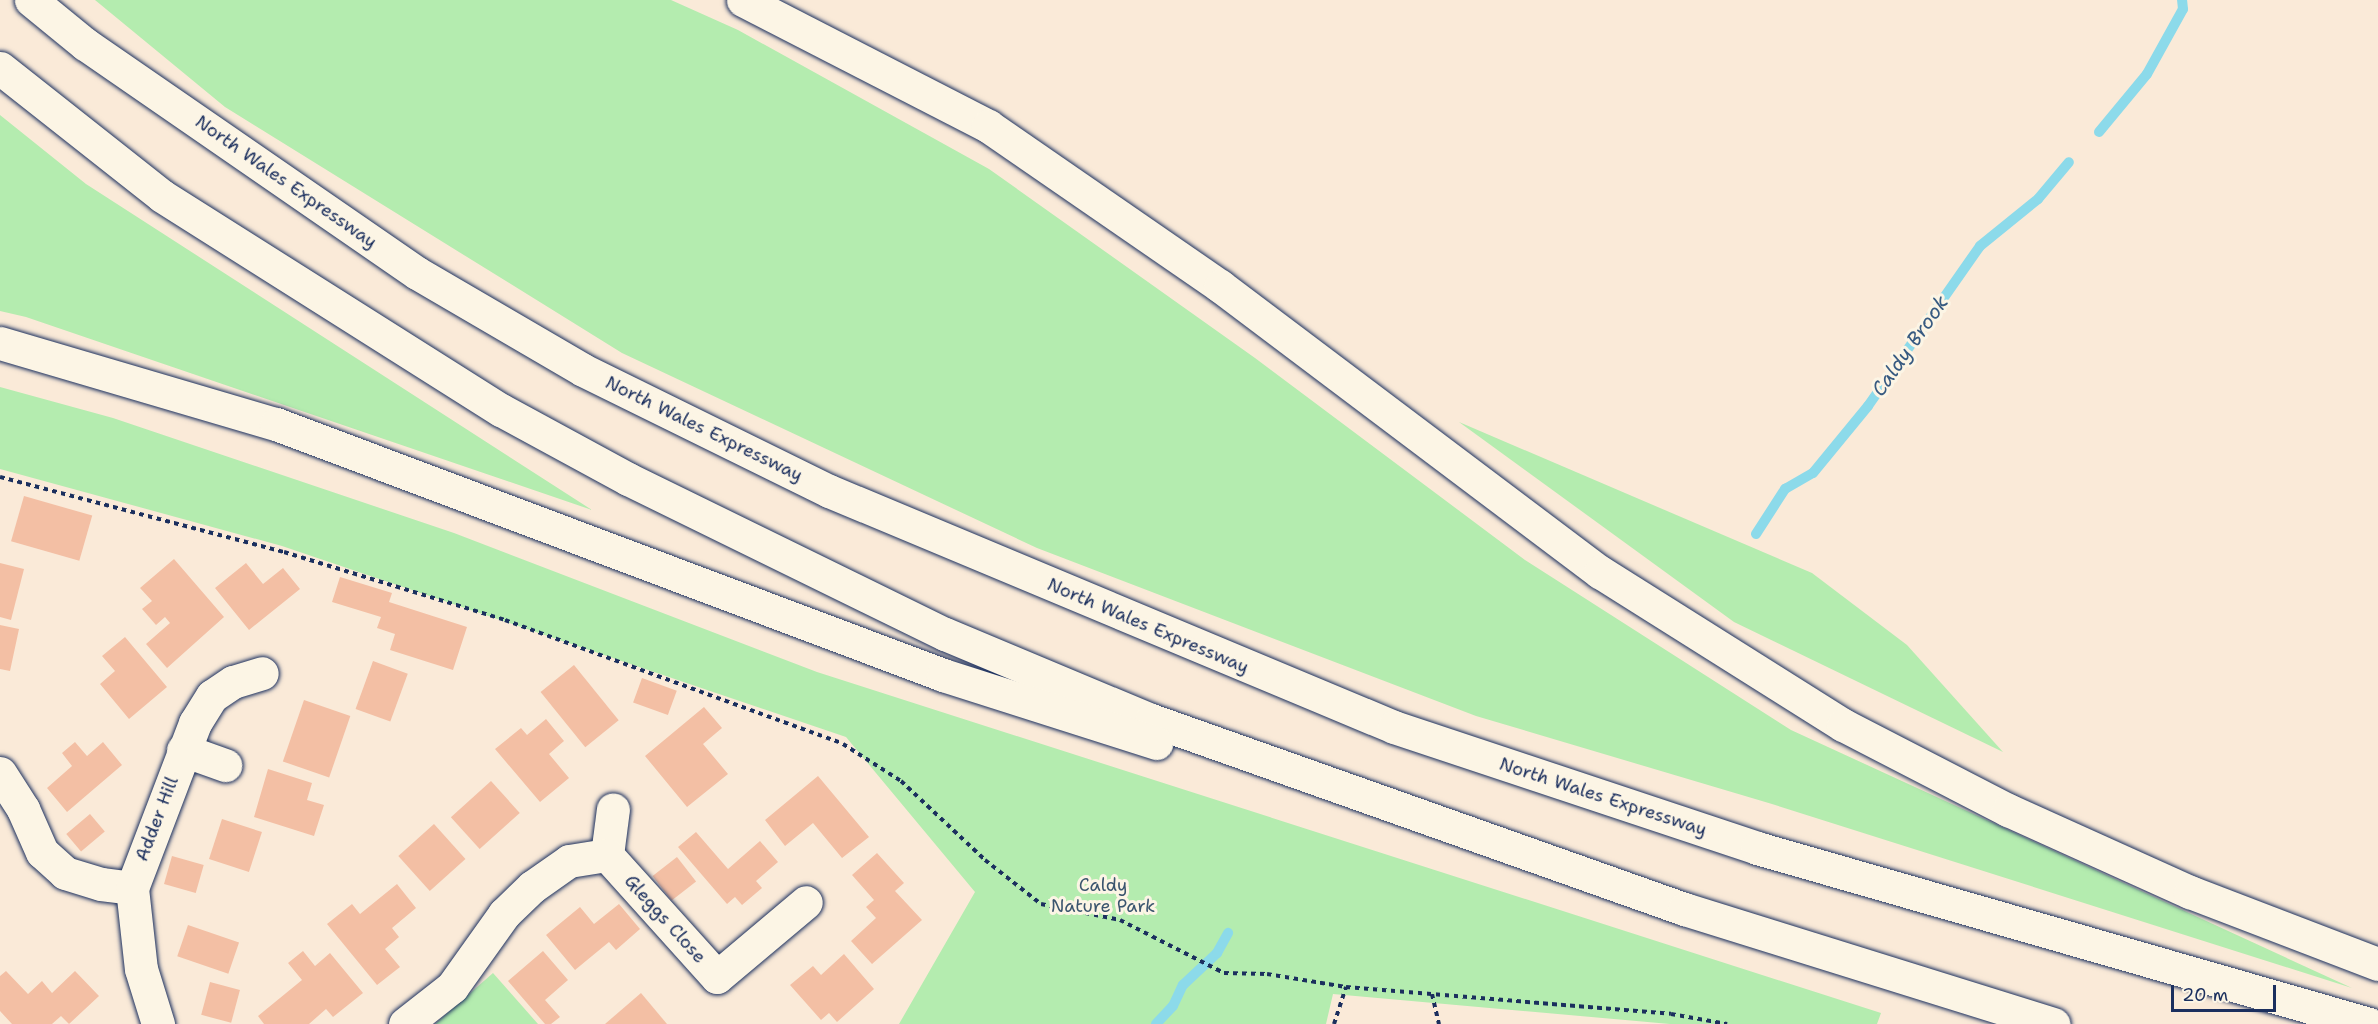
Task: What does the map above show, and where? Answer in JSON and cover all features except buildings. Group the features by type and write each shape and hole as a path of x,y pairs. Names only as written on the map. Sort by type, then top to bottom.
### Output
{"main road":[{"name":"North Wales Expressway","path":"31,0 86,44 417,273 583,370 829,491 1394,727 1757,848 2369,1024"},
{"path":"743,0 988,126 1221,286 1600,573 1842,725 2008,810 2179,887 2378,964"},
{"path":"0,68 162,196 501,410 681,506 945,634 1151,720 1684,909"},
{"path":"0,344 276,424 943,675 2054,1024"},
{"name":"Adder Hill","path":"158,1024 141,969 132,888 183,750 212,696 233,682 262,673"},
{"path":"183,750 225,765"},
{"path":"0,773 23,809 42,852 65,873 132,888"},
{"path":"405,1024 452,987 504,914 532,887 569,861 608,855 613,809"},
{"name":"Gleggs Close","path":"608,855 717,977 806,902"}],"path":[{"path":"0,477 284,552 505,620 843,744 902,781 984,860 1041,904 1120,920 1224,974 1267,974 1346,987 1671,1014 1727,1024"},
{"path":"1334,1024 1346,987"},
{"path":"1432,994 1439,1024"}],"green space":[{"path":"95,0 671,0 738,30 989,169 1255,358 1525,560 1791,730 2352,988 1772,804 1476,716 1037,548 622,353 225,107"},
{"path":"0,115 86,184 592,510 26,317 0,311"},
{"name":"Caldy Nature Park","path":"0,387 113,418 454,533 817,672 1881,1013 1877,1024 1670,1024 1333,994 1326,1024 899,1024 975,892 846,737 282,546 0,469"},
{"path":"1459,422 1812,573 1907,645 2003,752 1734,622"},
{"path":"493,973 538,1024 435,1024"}],"waterway":[{"name":"Caldy Brook","path":"2099,132 2147,74 2183,9 2182,0"},
{"name":"Caldy Brook","path":"1756,534 1785,489 1813,473 1868,406 1980,246 2038,199 2069,162"},
{"name":"Caldy Brook","path":"1156,1024 1173,1006 1183,985 1217,953 1228,933"}]}
